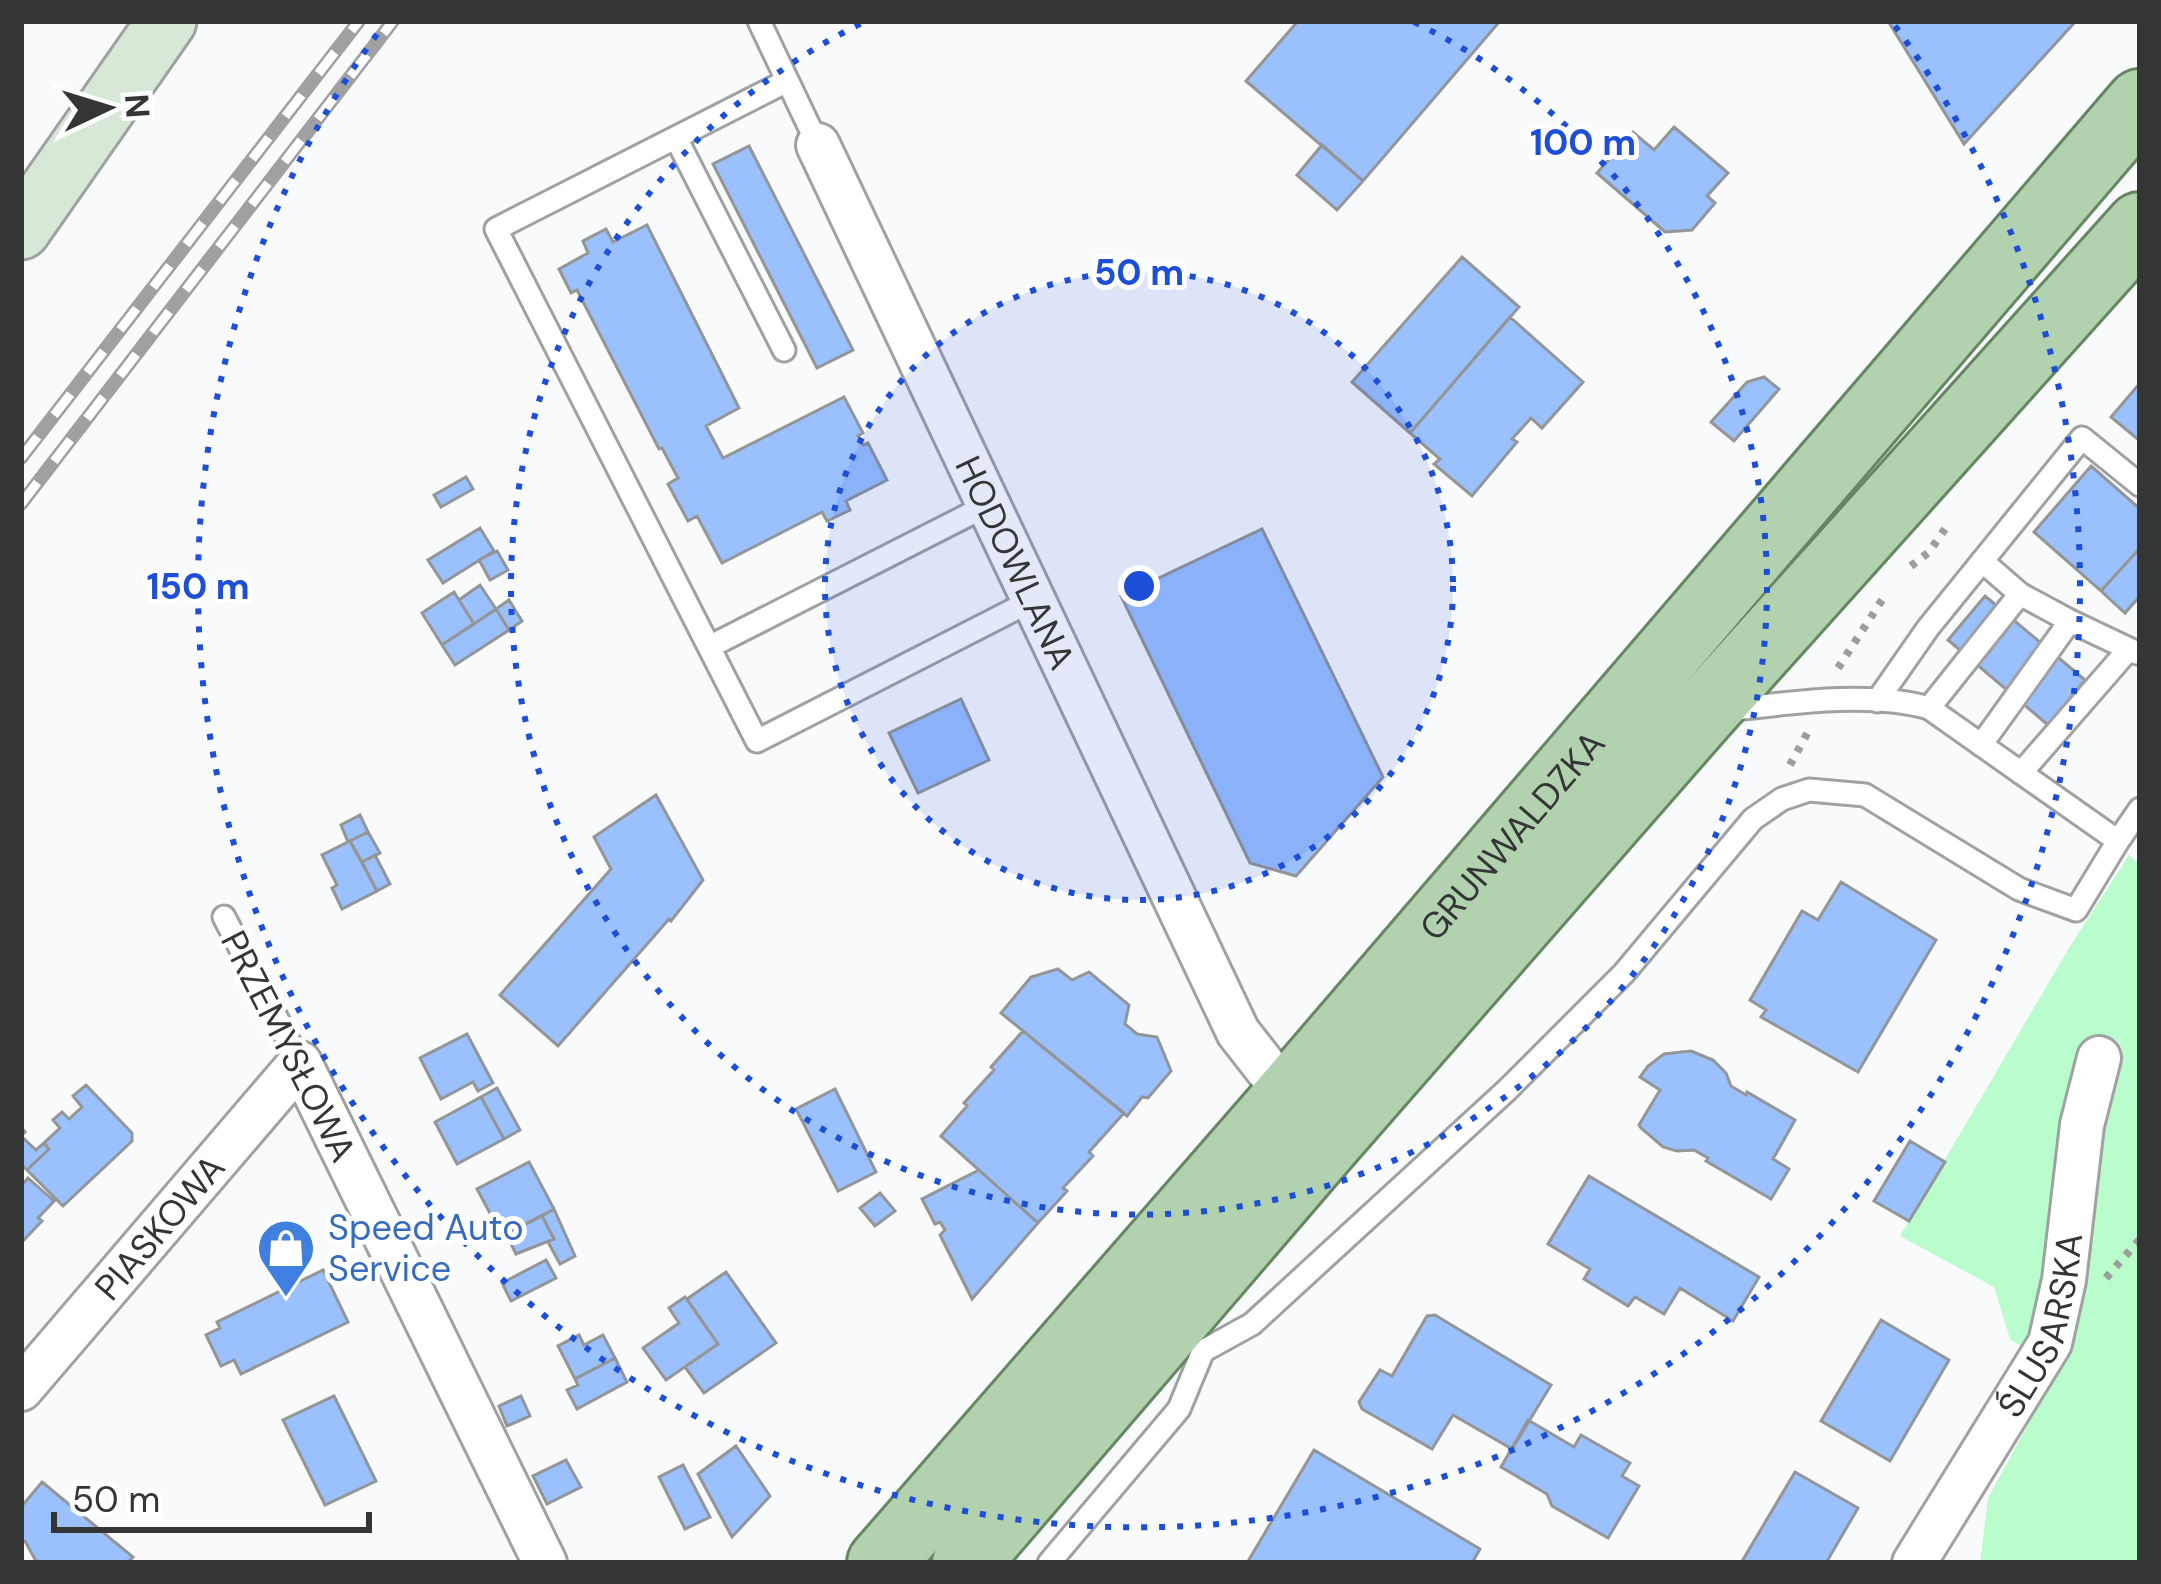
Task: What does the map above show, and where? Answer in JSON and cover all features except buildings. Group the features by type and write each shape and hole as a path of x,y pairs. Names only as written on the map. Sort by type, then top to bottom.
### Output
{"main road":[{"name":"GRUNWALDZKA","path":"881,1563 2140,103"},
{"name":"GRUNWALDZKA","path":"973,1558 1186,1338 1703,713 2140,226"}],"street":[{"path":"21,230 166,21"},
{"name":"HODOWLANA","path":"818,146 1238,1032 1288,1096"},
{"name":"ŚLUSARSKA","path":"1914,1563 2050,1343 2064,1280 2082,1125 2099,1058"},
{"name":"PIASKOWA","path":"21,1389 300,1063"},
{"name":"PRZEMYSŁOWA","path":"300,1063 545,1563"}],"lane":[{"name":"HODOWLANA","path":"759,21 818,146"},
{"path":"787,81 496,230 757,741 1033,600"},
{"path":"676,137 784,350"},
{"path":"1877,701 1928,628 2082,438 2140,485"},
{"path":"709,647 988,505"},
{"path":"1982,561 2020,594 2135,651 2021,773"},
{"path":"1929,709 2020,594"},
{"path":"1981,745 2070,620"},
{"path":"1703,713 1826,700 1907,702 1929,709 2118,841"},
{"path":"1049,1563 1179,1409 1186,1338 1252,1324 1507,1090 1624,973 1753,819 1782,799 1809,790 1865,795 2019,889 2076,910 2140,809"},
{"name":"PRZEMYSŁOWA","path":"224,917 300,1063"}],"path":[{"path":"1901,574 1929,552 1951,521"},
{"path":"1782,799 1778,786 1826,700 1838,668 1890,589"}],"green space":[{"path":"2129,855 2140,865 2140,1563 1980,1563 1988,1498 2055,1375 2049,1364 2010,1339 1994,1287 1900,1236"}],"railway":[{"path":"21,458 359,21"},
{"path":"21,504 393,21"}],"place":[{"name":"Speed Auto Service","path":"286,1299"}]}
